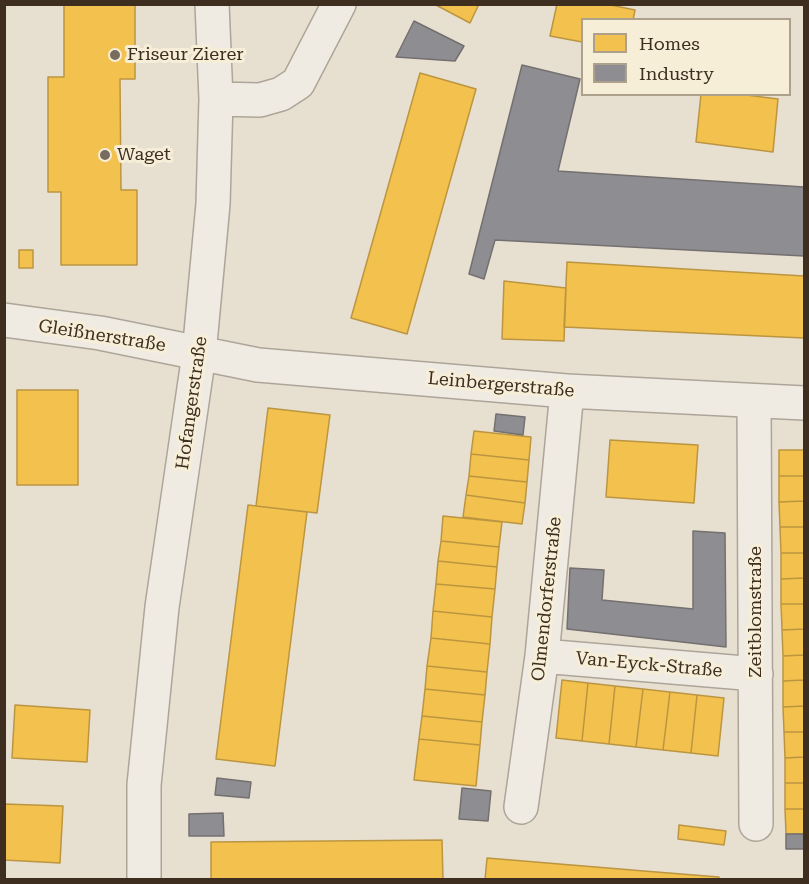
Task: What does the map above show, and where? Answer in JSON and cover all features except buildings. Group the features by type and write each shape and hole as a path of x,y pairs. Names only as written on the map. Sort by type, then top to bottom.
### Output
{"street":[{"name":"Hofangerstraße","path":"144,879 144,785 162,607 199,354 213,204 216,99 212,4"},
{"path":"216,99 260,100 281,94 298,83 339,4"},
{"name":"Gleißnerstraße","path":"4,320 100,333 199,354"},
{"name":"Leinbergerstraße","path":"199,354 258,364 567,391 804,403"},
{"name":"Olmendorferstraße","path":"521,807 542,656 567,391"},
{"name":"Zeitblomstraße","path":"754,401 756,824"},
{"name":"Van-Eyck-Straße","path":"542,656 756,674"}],"place":[{"name":"Friseur Zierer","path":"115,55"},
{"name":"Waget","path":"105,155"}]}
